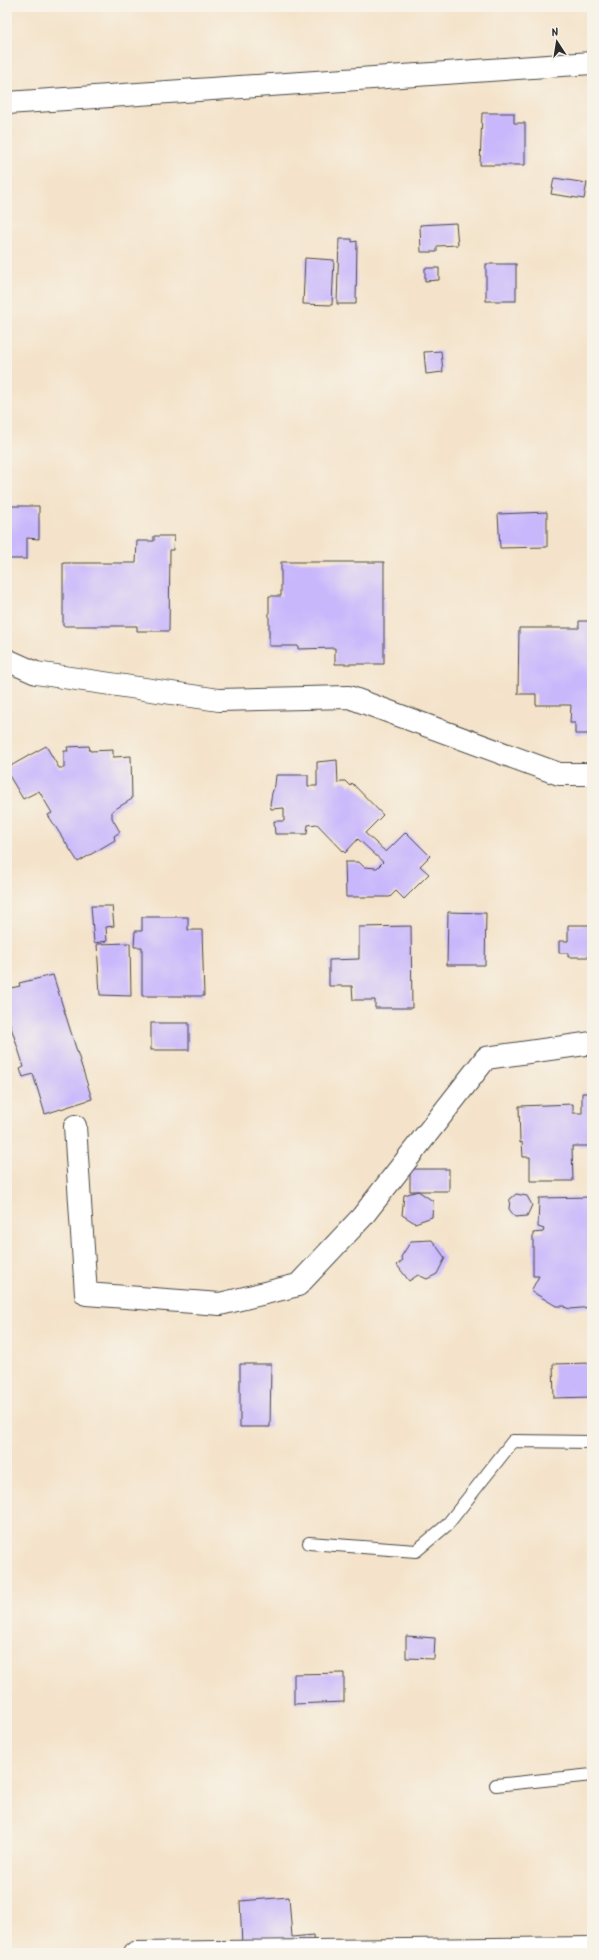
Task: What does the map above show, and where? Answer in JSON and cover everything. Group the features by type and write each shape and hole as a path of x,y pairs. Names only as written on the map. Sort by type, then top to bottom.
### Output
{"street":[{"path":"7,103 592,63"},
{"path":"7,660 36,672 219,700 349,697 559,774 592,774"},
{"path":"75,1126 86,1294 220,1304 298,1284 362,1217 486,1058 592,1043"},
{"path":"135,1953 592,1948"}],"lane":[{"path":"309,1542 416,1552 448,1525 513,1441 592,1442"},
{"path":"496,1785 592,1776"}],"building":[{"path":"482,113 514,113 514,123 525,123 525,165 480,165"},
{"path":"554,178 587,183 584,199 551,194"},
{"path":"456,223 458,245 437,246 437,252 421,252 420,225"},
{"path":"339,239 352,239 352,242 357,241 356,304 337,304"},
{"path":"305,258 334,260 332,305 303,304"},
{"path":"486,264 516,264 516,301 486,301"},
{"path":"425,268 439,268 439,280 425,281"},
{"path":"441,351 443,372 426,374 424,352"},
{"path":"7,506 39,506 39,539 27,538 27,559 7,559"},
{"path":"547,512 547,547 500,548 498,514"},
{"path":"154,536 174,536 173,550 170,550 169,631 137,631 137,626 63,626 63,563 136,563 137,541 154,541"},
{"path":"281,562 384,562 384,664 335,664 335,648 298,649 298,646 269,646 269,596 281,596"},
{"path":"579,621 592,621 592,734 575,734 575,723 570,723 571,705 536,705 536,694 518,694 519,628 579,628"},
{"path":"46,746 59,768 64,768 64,751 68,751 67,747 89,746 90,751 113,750 113,757 131,756 132,799 112,811 112,818 120,832 114,836 115,840 78,862 48,815 52,813 39,791 23,799 7,772 7,768"},
{"path":"337,760 338,784 341,781 345,781 350,786 352,783 383,815 365,833 386,852 406,832 430,856 420,866 429,874 404,899 396,891 390,897 346,897 345,862 359,862 364,867 377,868 383,862 358,839 345,853 317,824 308,825 307,834 275,834 274,821 284,821 284,808 271,809 270,804 276,775 308,775 308,786 317,786 317,762"},
{"path":"91,906 112,906 114,926 106,927 107,941 94,943"},
{"path":"448,912 486,913 485,965 447,965"},
{"path":"142,917 188,917 188,930 202,930 204,996 142,996 142,947 134,947 135,931 142,931"},
{"path":"568,925 592,925 592,957 568,957 568,953 559,953 559,941 568,941"},
{"path":"411,926 412,1008 375,1008 375,1000 353,1000 352,986 329,986 329,960 359,959 359,927"},
{"path":"130,943 131,996 100,995 97,944"},
{"path":"53,975 92,1099 45,1114 33,1074 23,1077 20,1069 24,1067 7,1015 7,989 20,986 19,983"},
{"path":"151,1023 189,1023 189,1050 151,1050"},
{"path":"582,1093 592,1093 592,1146 572,1146 573,1181 530,1181 530,1157 523,1157 522,1142 520,1143 519,1106 573,1104 573,1113 582,1113"},
{"path":"410,1169 449,1169 449,1191 410,1191"},
{"path":"418,1191 433,1201 432,1217 415,1223 402,1215 404,1195"},
{"path":"516,1194 527,1196 532,1205 527,1216 515,1217 509,1209 510,1199"},
{"path":"592,1197 592,1307 570,1309 564,1307 565,1306 556,1306 531,1291 539,1276 533,1276 533,1233 543,1232 544,1229 538,1227 539,1198"},
{"path":"432,1240 445,1258 437,1274 427,1279 418,1275 409,1281 397,1265 403,1260 401,1257 411,1241"},
{"path":"592,1363 592,1397 554,1398 553,1364"},
{"path":"240,1364 271,1364 270,1427 240,1427"},
{"path":"406,1636 435,1638 434,1659 406,1658"},
{"path":"344,1673 344,1702 294,1704 294,1674"},
{"path":"289,1897 292,1937 313,1935 314,1953 242,1945 240,1901"}]}
